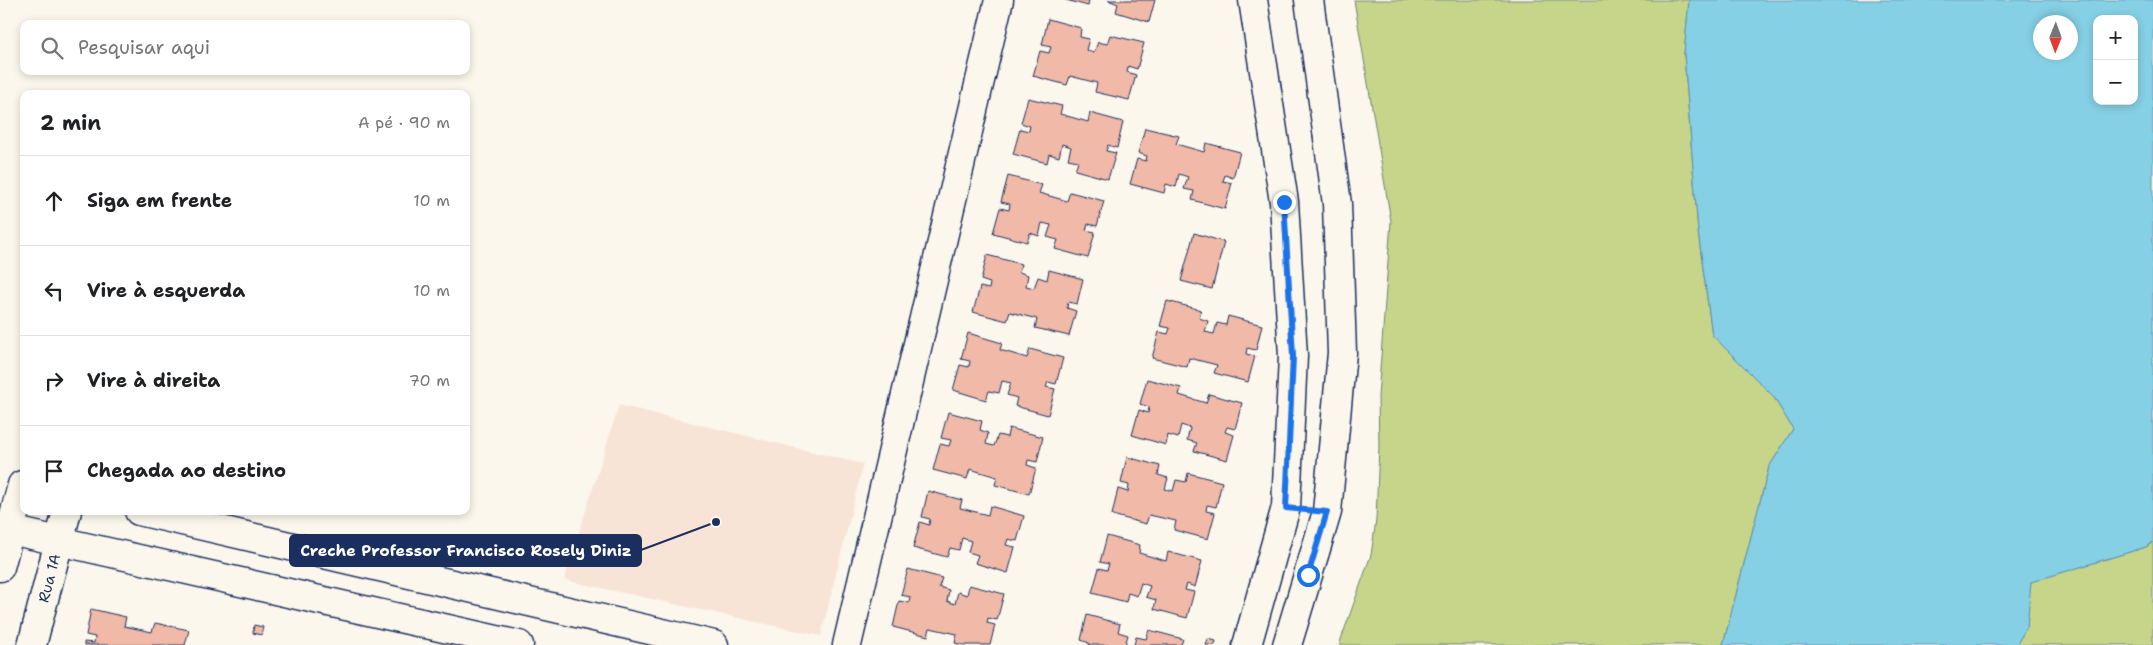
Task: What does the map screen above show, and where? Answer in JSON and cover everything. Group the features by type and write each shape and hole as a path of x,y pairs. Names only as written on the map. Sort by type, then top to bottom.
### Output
{"street":[{"path":"847,645 999,0"},
{"path":"1247,645 1286,508 1293,356 1284,202 1253,0"},
{"path":"1287,645 1327,512 1342,353 1337,204 1309,0"},
{"path":"0,567 10,530 15,484"},
{"path":"1286,508 1327,512"},
{"name":"Rua 1A","path":"32,645 66,515"},
{"path":"156,515 714,645"},
{"path":"10,530 518,645"}],"shaded area":[{"path":"619,405 863,464 821,636 564,580"}],"green space":[{"path":"1354,0 1689,0 1684,54 1698,231 1712,335 1773,396 1793,429 1769,467 1723,645 1339,645 1371,555 1376,520 1379,446 1378,397 1391,221"},
{"path":"2153,542 2153,645 2016,645 2027,627 2030,582 2146,547"}],"water":[{"path":"1689,0 2153,0 2153,542 2146,547 2031,582 2027,627 2016,645 1723,645 1769,467 1793,429 1773,396 1712,335 1698,231 1684,54"}],"building":[{"path":"1066,0 1089,0 1088,6"},
{"path":"1108,0 1155,0 1149,22 1116,12 1118,4"},
{"path":"1048,19 1081,28 1080,37 1089,39 1086,50 1094,53 1098,42 1107,44 1110,35 1144,43 1137,69 1128,66 1127,72 1136,75 1129,100 1095,92 1097,83 1070,76 1067,85 1033,76 1040,51 1049,53 1051,47 1042,45"},
{"path":"1028,98 1062,106 1060,114 1088,122 1090,113 1123,122 1117,148 1108,145 1106,151 1116,153 1108,179 1075,170 1078,161 1068,159 1071,147 1062,144 1059,157 1049,154 1047,163 1013,154 1020,129 1029,131 1030,126 1021,123"},
{"path":"1145,128 1179,136 1176,144 1204,152 1206,143 1240,152 1233,178 1225,175 1223,181 1232,183 1225,209 1192,200 1194,191 1184,189 1188,177 1179,174 1176,187 1166,184 1164,193 1130,184 1137,159 1146,161 1147,156 1138,153"},
{"path":"1008,176 1042,185 1039,193 1067,201 1070,192 1104,201 1097,226 1088,224 1086,230 1095,232 1088,258 1055,249 1058,240 1047,237 1051,225 1042,223 1039,236 1030,233 1027,242 993,233 1000,208 1009,210 1010,204 1001,202"},
{"path":"1194,233 1224,242 1212,289 1181,281"},
{"path":"987,255 1021,264 1019,272 1028,275 1026,286 1034,288 1038,277 1047,280 1049,270 1083,279 1077,304 1068,302 1067,308 1076,311 1069,336 1035,328 1037,319 1010,312 1007,321 973,312 980,287 989,289 990,283 981,280"},
{"path":"1167,301 1201,310 1199,318 1208,321 1205,332 1214,334 1217,323 1226,325 1228,316 1262,325 1256,350 1247,348 1246,354 1255,356 1248,382 1214,373 1217,365 1189,358 1187,367 1152,358 1159,332 1168,334 1170,328 1160,326"},
{"path":"968,333 1002,343 1000,350 1027,358 1030,349 1063,358 1056,384 1048,382 1046,387 1055,389 1048,415 1015,406 1017,398 1007,395 1011,383 1002,381 999,393 989,391 986,400 953,390 960,365 969,367 970,361 961,359"},
{"path":"1147,379 1181,388 1179,395 1206,403 1209,394 1242,403 1235,429 1227,427 1225,432 1234,435 1227,460 1194,451 1197,443 1187,440 1190,428 1181,425 1178,438 1168,435 1166,445 1132,435 1139,410 1148,413 1149,407 1140,404"},
{"path":"948,412 982,421 980,430 988,433 986,444 994,446 998,435 1007,437 1009,428 1043,437 1037,462 1028,460 1027,465 1036,468 1029,494 995,485 997,477 970,469 967,479 933,470 940,444 949,446 951,440 941,438"},
{"path":"1127,457 1160,466 1158,475 1168,478 1165,489 1173,491 1176,480 1186,482 1188,473 1222,482 1216,507 1207,505 1206,511 1215,513 1208,539 1174,530 1176,521 1149,515 1146,524 1112,515 1118,489 1128,492 1129,485 1121,483"},
{"path":"928,491 962,500 960,508 988,515 990,506 1024,516 1017,541 1008,539 1006,545 1015,547 1008,573 975,563 978,555 968,552 971,541 962,538 959,550 950,548 947,557 913,548 920,522 929,525 930,519 922,517"},
{"path":"1107,536 1140,545 1139,553 1166,561 1168,552 1202,561 1195,587 1187,584 1185,590 1194,592 1187,618 1154,609 1156,600 1146,597 1150,586 1141,583 1137,596 1128,593 1126,602 1092,593 1099,568 1107,570 1109,564 1100,562"},
{"path":"908,569 942,578 939,587 949,590 947,601 955,604 958,592 967,595 969,585 1004,594 997,620 988,618 987,623 995,625 990,645 955,643 957,634 930,628 928,636 893,627 899,601 909,603 910,597 901,595"},
{"path":"91,609 126,617 124,626 152,632 155,623 189,630 185,645 84,645 84,642 94,643 95,637 86,635"},
{"path":"1087,615 1120,624 1118,632 1128,635 1125,645 1089,645 1089,643 1081,640"},
{"path":"254,625 263,627 261,635 253,633"},
{"path":"1149,630 1183,639 1181,645 1134,645 1136,637 1146,639"},
{"path":"1208,639 1216,641 1215,645 1206,645"}],"place":[{"name":"Creche Professor Francisco Rosely Diniz","path":"716,522"}],"route":[{"path":"1284,202 1293,356 1286,508 1327,512 1308,575"}]}
